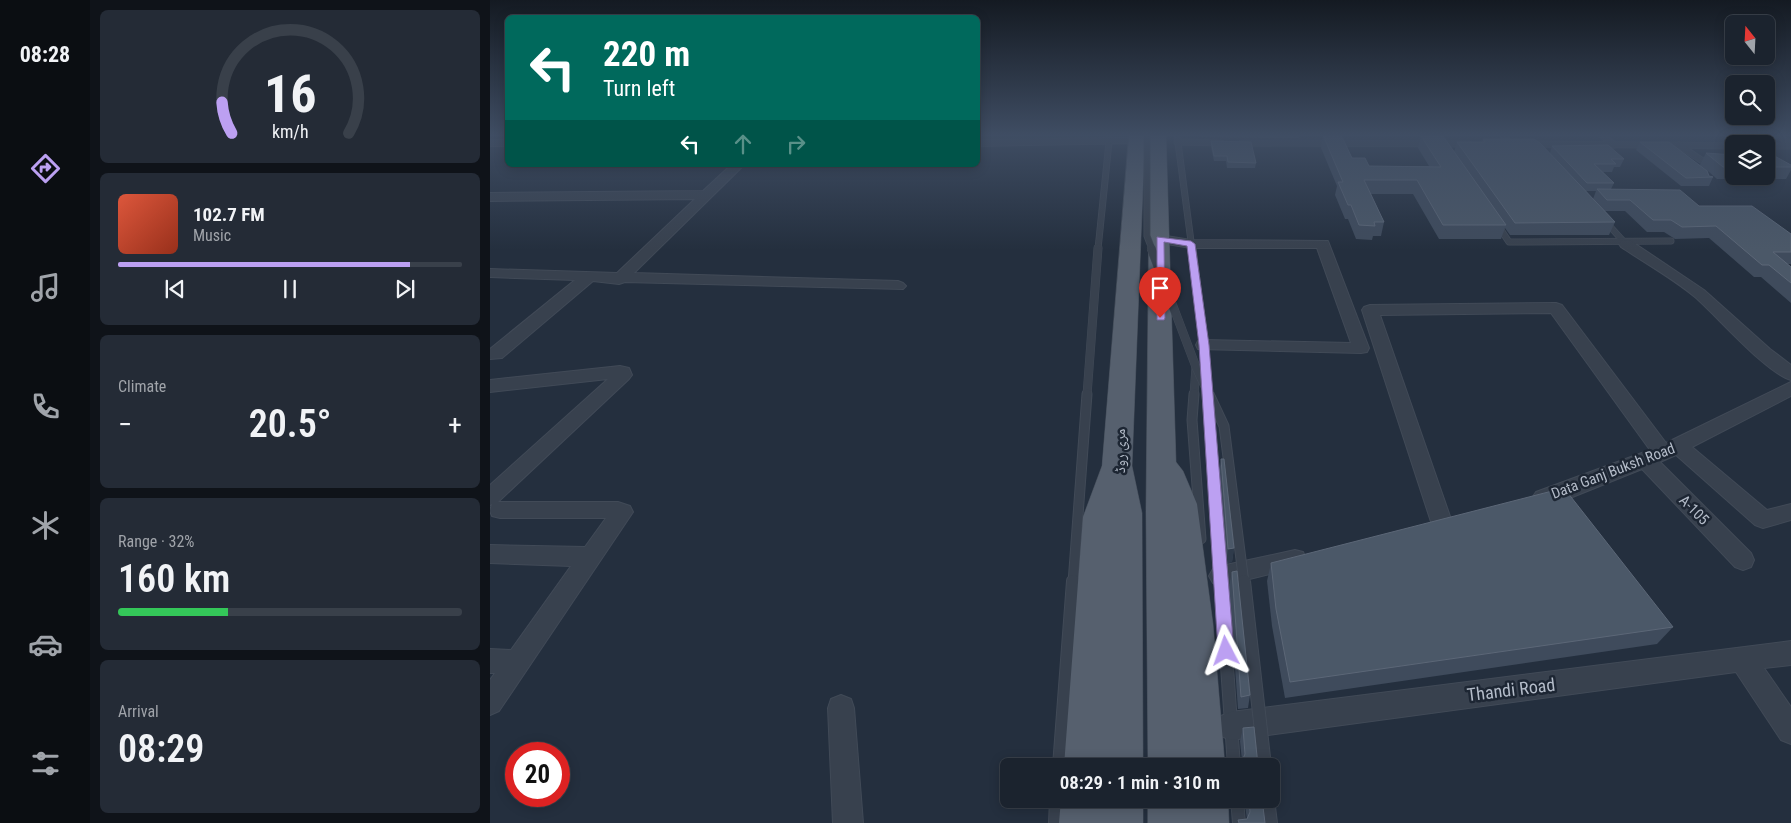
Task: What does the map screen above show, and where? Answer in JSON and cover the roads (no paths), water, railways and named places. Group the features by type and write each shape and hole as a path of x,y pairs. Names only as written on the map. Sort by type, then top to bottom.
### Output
{"main road":[{"name":"مری روڈ","path":"1122,758 1126,513 1117,466 1152,173"},
{"path":"1157,173 1169,758"},
{"path":"1162,456 1181,504 1195,624 1203,758"},
{"path":"1085,758 1099,517 1117,466"},
{"path":"1081,823 1082,808"},
{"path":"1121,808 1121,823"},
{"path":"1170,808 1170,823"},
{"path":"1206,808 1207,823"}],"street":[{"path":"619,279 729,173"},
{"path":"490,196 706,195"},
{"path":"1160,239 1191,244 1324,244 1361,348 1204,345"},
{"path":"1625,242 1700,293 1764,353 1791,374"},
{"path":"490,273 619,279 898,286"},
{"path":"490,354 496,354 588,277"},
{"path":"1441,525 1370,310 1556,308 1662,453 1763,519 1791,512"},
{"path":"490,386 620,372 624,374 495,503"},
{"name":"Data Ganj Buksh Road","path":"1522,504 1558,494 1662,453 1765,403 1791,388"},
{"name":"A-105","path":"1662,453 1743,560"},
{"path":"490,702 622,512 618,510 495,503"},
{"path":"490,554 590,557"},
{"path":"1221,576 1317,554"},
{"name":"Thandi Road","path":"1231,726 1743,661 1791,653"},
{"path":"490,661 518,662"},
{"path":"1743,661 1791,730"},
{"path":"841,708 848,823"}],"lane":[{"path":"1060,758 1105,173"},
{"path":"1153,173 1147,236 1196,367 1224,426 1250,628 1264,758"},
{"path":"1168,173 1191,244 1204,345 1233,758"},
{"path":"1600,215 1625,242"},
{"path":"1492,217 1509,242 1671,241"},
{"path":"1196,367 1192,420 1202,548"},
{"path":"1055,823 1056,808"},
{"path":"1238,808 1239,823"},
{"path":"1269,808 1271,823"}]}
